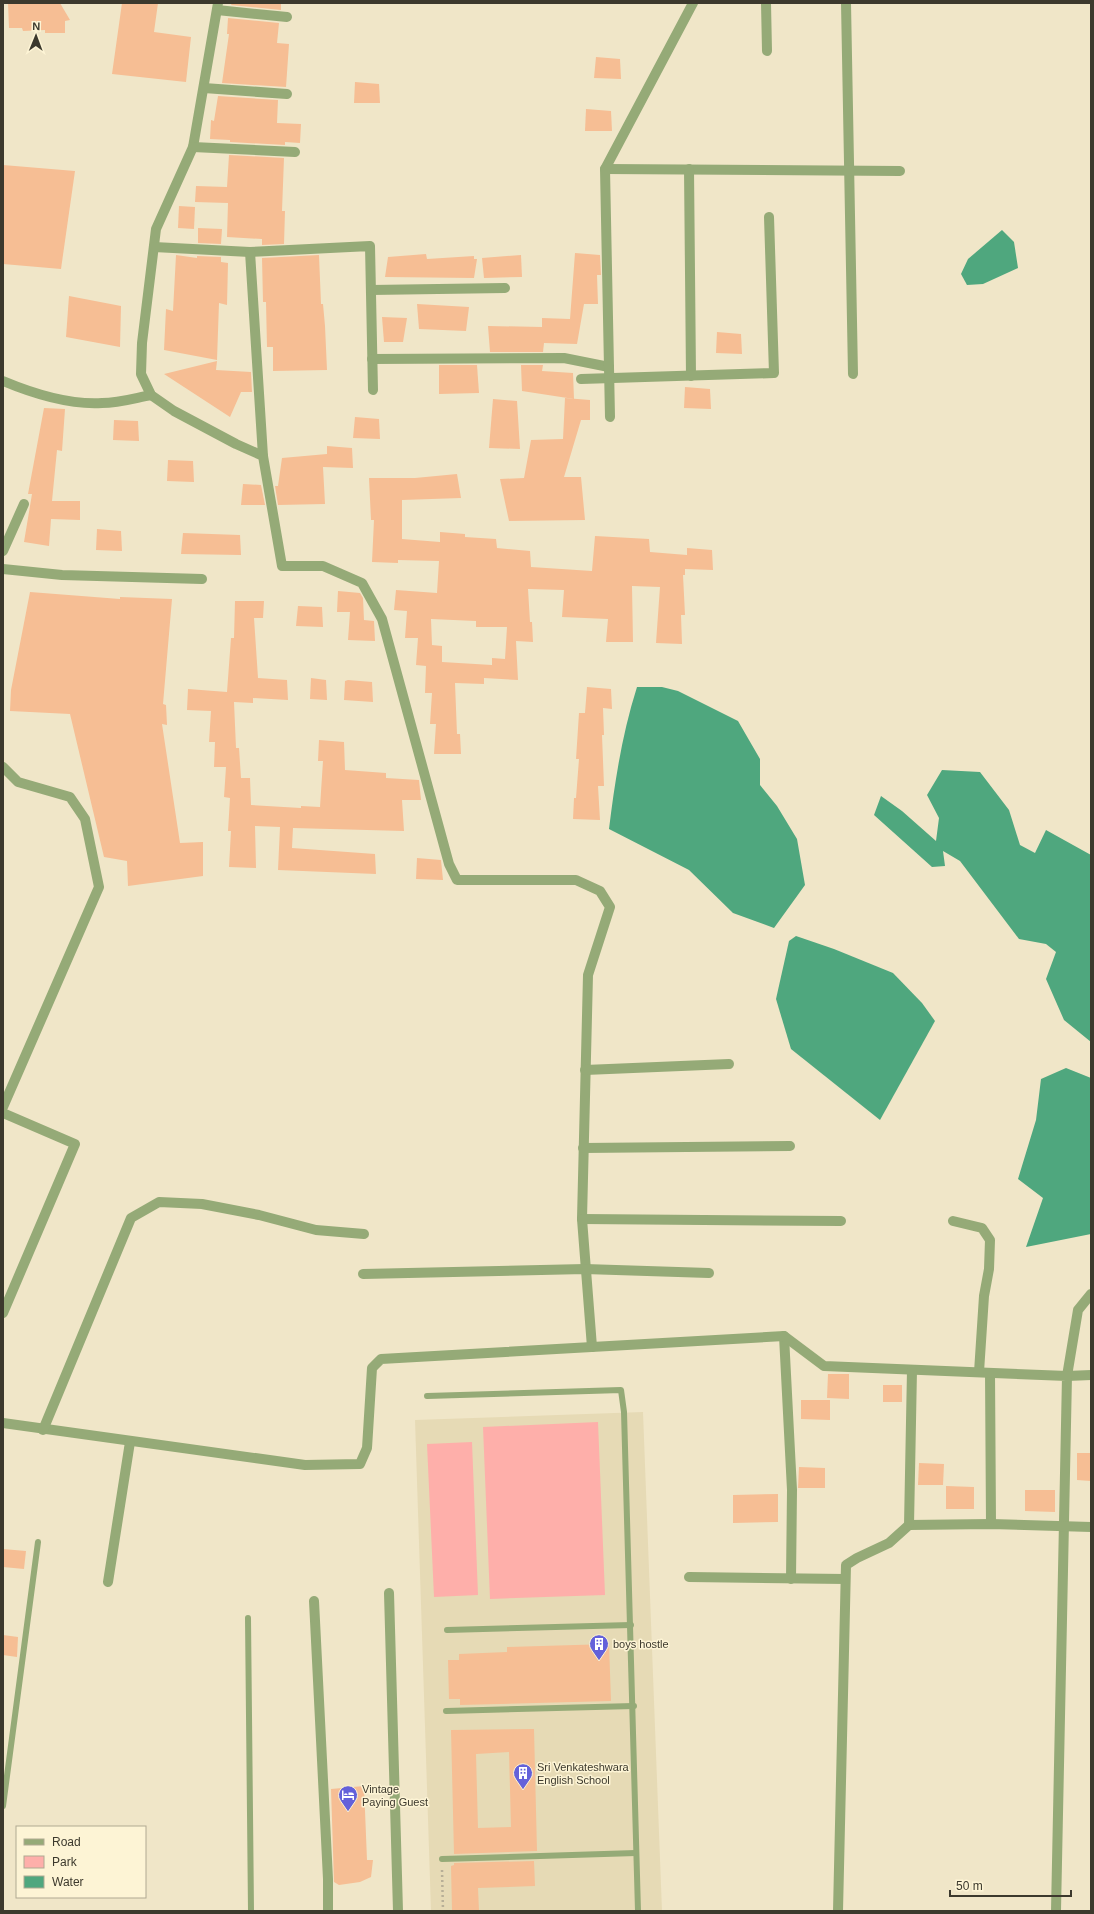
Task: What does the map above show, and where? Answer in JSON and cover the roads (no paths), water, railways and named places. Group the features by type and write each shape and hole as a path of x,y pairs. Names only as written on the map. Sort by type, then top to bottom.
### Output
{"street":[{"path":"610,417 605,169 693,3"},
{"path":"766,3 767,51"},
{"path":"846,3 853,374"},
{"path":"264,456 236,444 174,411 151,395 141,374 142,343 156,229 193,147 217,7 287,16"},
{"path":"204,88 287,94"},
{"path":"193,147 295,152"},
{"path":"605,169 900,171"},
{"path":"689,169 691,376"},
{"path":"581,379 774,373 769,216"},
{"path":"154,247 250,252 370,246 373,390"},
{"path":"250,252 264,456 282,566 323,566 362,583 382,619 449,864 457,880 576,880 600,891 610,907 588,974 582,1219 592,1347"},
{"path":"371,290 505,288"},
{"path":"372,359 564,358 609,367"},
{"path":"3,381 22,389 65,401 101,404 151,395"},
{"path":"3,551 24,504"},
{"path":"3,569 62,575 202,579"},
{"path":"3,767 18,782 70,797 85,819 99,886 3,1107"},
{"path":"586,1070 729,1064"},
{"path":"3,1113 75,1144 3,1313"},
{"path":"583,1148 790,1146"},
{"path":"43,1430 131,1218 159,1202 195,1204 259,1215 316,1230 364,1234"},
{"path":"582,1219 841,1221"},
{"path":"953,1221 968,1223 982,1228 990,1240 989,1269 984,1296 979,1372"},
{"path":"363,1274 585,1269 709,1273"},
{"path":"1056,1911 1067,1376 1078,1310 1091,1294"},
{"path":"3,1423 43,1430 305,1465 360,1464 367,1448 372,1368 381,1359 784,1336 824,1366 1067,1376 1091,1375"},
{"path":"784,1336 792,1490 791,1579"},
{"path":"909,1525 912,1370"},
{"path":"990,1373 991,1524"},
{"path":"108,1582 130,1442"},
{"path":"838,1911 846,1565 857,1558 889,1543 909,1525 991,1524 1091,1527"},
{"path":"689,1577 845,1579"},
{"path":"389,1593 398,1911"},
{"path":"314,1601 328,1879 328,1911"}],"lane":[{"path":"428,1396 621,1390 624,1412 634,1706 638,1911"},
{"path":"3,1806 38,1542"},
{"path":"248,1618 252,1911"},
{"path":"447,1630 631,1625"},
{"path":"446,1711 634,1706"},
{"path":"442,1859 636,1853"}],"water":[{"path":"1002,230 1014,242 1018,268 983,284 967,285 961,274 968,259"},
{"path":"637,687 662,687 678,691 738,721 760,759 760,785 777,806 797,839 805,885 774,928 733,913 689,870 609,829 627,722"},
{"path":"942,770 980,772 1009,810 1020,845 1035,853 1046,830 1091,855 1091,1042 1064,1020 1046,979 1056,952 1046,944 1019,939 960,861 943,851 945,866 932,867 874,815 881,796 902,811 936,841 939,818 927,795"},
{"path":"796,936 834,949 893,973 922,1003 935,1021 880,1120 791,1049 776,999 789,941"},
{"path":"1066,1068 1091,1078 1091,1234 1026,1247 1043,1198 1018,1179 1036,1120 1041,1079"}],"place":[{"name":"boys hostle","path":"599,1661"},
{"name":"Sri Venkateshwara English School","path":"523,1790"},
{"name":"Vintage Paying Guest","path":"348,1812"}]}
